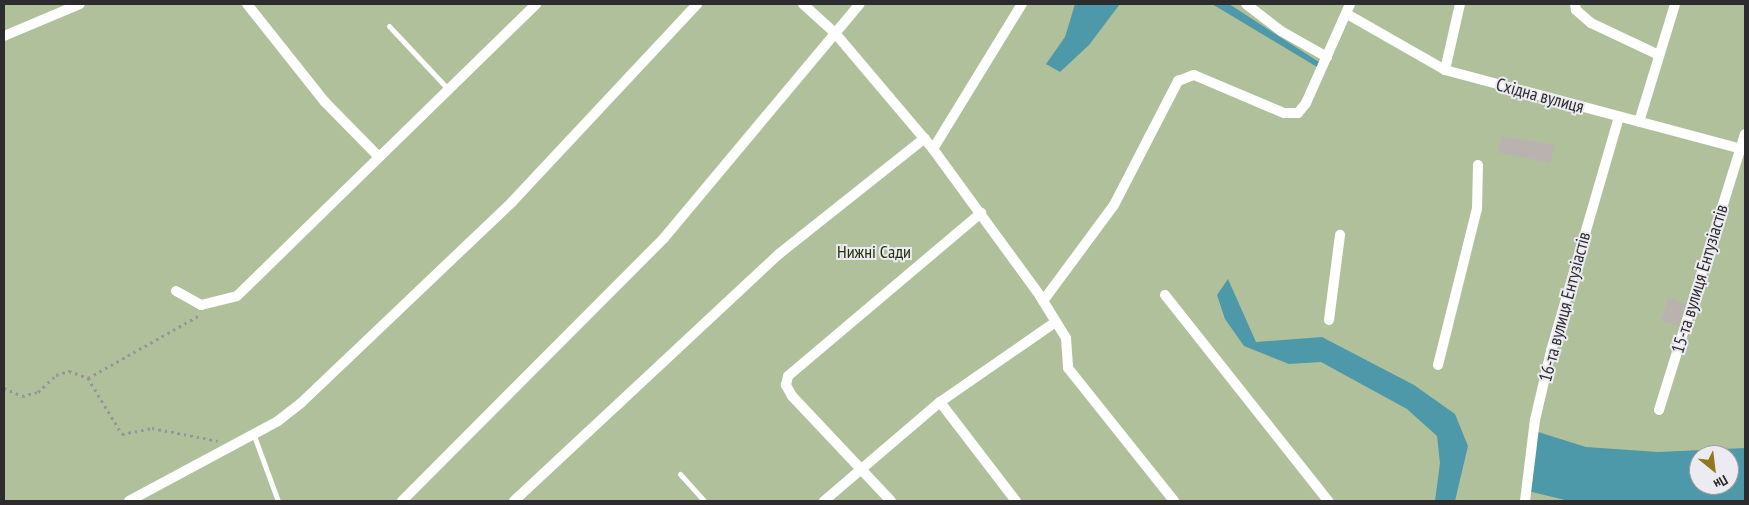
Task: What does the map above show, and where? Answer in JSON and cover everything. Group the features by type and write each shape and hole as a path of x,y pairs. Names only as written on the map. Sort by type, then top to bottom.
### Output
{"street":[{"path":"4,36 80,4"},
{"path":"247,4 325,102 379,157"},
{"path":"176,291 201,305 237,296 536,4"},
{"path":"129,501 253,432 278,421 301,402 512,202 697,4"},
{"path":"803,4 834,33 933,148 1043,301 1054,323 1066,338 1068,368 1174,501"},
{"path":"402,501 664,238 860,4"},
{"path":"933,148 1022,4"},
{"path":"1246,4 1281,31 1327,58"},
{"path":"1043,301 1114,205 1178,81 1194,75 1284,114 1298,113 1327,58 1350,4"},
{"path":"1445,70 1460,4"},
{"path":"1575,4 1576,10 1591,23 1660,55"},
{"path":"1639,122 1675,4"},
{"name":"Східна вулиця","path":"1346,14 1445,70 1743,150"},
{"name":"16-та вулиця Ентузіастів","path":"1525,501 1535,420 1551,351 1619,117"},
{"name":"15-та вулиця Ентузіастів","path":"1659,410 1743,150 1745,134"},
{"path":"514,501 779,254 925,138"},
{"path":"1438,365 1477,209 1478,166"},
{"path":"891,501 792,396 786,385 788,376 981,214"},
{"path":"1330,320 1340,236"},
{"path":"1165,295 1328,501"},
{"path":"824,501 940,402 1054,323"},
{"path":"940,402 1016,501"}],"lane":[{"path":"389,26 448,89"},
{"path":"253,432 278,501"},
{"path":"680,474 704,501"}],"path":[{"path":"88,378 204,312"},
{"path":"4,388 22,396 38,392 56,375 69,371 88,378 122,434 152,428 205,435 229,446"}],"green space":[{"name":"Нижні Сади","path":"4,4 1745,4 1745,501 4,501"}],"water":[{"path":"1075,4 1120,4 1089,45 1060,72 1046,64 1065,37"},
{"path":"1212,4 1229,4 1319,62 1317,67"},
{"path":"1228,279 1256,342 1322,337 1414,385 1455,414 1468,446 1455,501 1435,501 1440,463 1437,436 1407,409 1321,362 1289,364 1244,346 1225,319 1217,295"},
{"path":"1535,431 1586,447 1658,452 1689,451 1689,495 1739,495 1739,448 1745,448 1745,501 1569,501 1528,491"}],"building":[{"path":"1502,136 1555,145 1550,163 1497,152"},
{"path":"1668,298 1685,303 1679,326 1661,321"}]}
